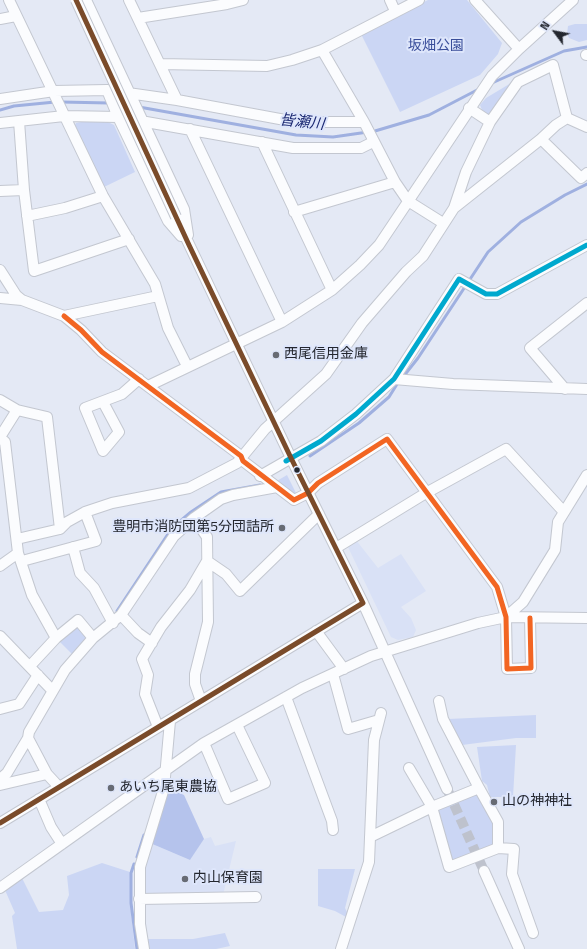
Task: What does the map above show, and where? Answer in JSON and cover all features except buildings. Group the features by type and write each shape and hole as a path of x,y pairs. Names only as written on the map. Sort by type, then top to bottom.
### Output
{"street":[{"path":"9,0 103,196 155,284 168,328 187,366"},
{"path":"76,0 189,245 308,493 364,603 447,789"},
{"path":"86,0 184,209 189,245"},
{"path":"129,0 177,100"},
{"path":"138,18 187,5 243,0"},
{"path":"390,0 395,11"},
{"path":"160,64 267,66 322,50 395,11 419,0"},
{"path":"475,0 519,48"},
{"path":"148,386 187,366 282,322 332,290 360,266 379,245 469,107 492,76 519,48 573,0"},
{"path":"0,19 16,16"},
{"path":"322,50 364,122 395,182 408,202 443,223"},
{"path":"454,208 466,172 490,122 518,82 553,65 567,118"},
{"path":"108,92 117,115 168,221 189,245"},
{"path":"0,99 54,93 108,92 177,100 296,122 364,122"},
{"path":"469,107 490,122"},
{"path":"0,123 64,114 117,115 144,122 293,148 361,148 373,142"},
{"path":"567,118 587,127"},
{"path":"17,539 60,528 67,522 85,512 112,503 189,488 237,463 241,456 265,428 326,374 362,323 406,272 423,256 454,208 541,139 556,125 567,118"},
{"path":"19,121 24,190 34,271 129,239"},
{"path":"190,129 282,322"},
{"path":"541,139 580,178 587,173"},
{"path":"262,142 332,290"},
{"path":"294,212 395,182"},
{"path":"0,191 24,190"},
{"path":"27,216 65,208 103,196"},
{"path":"260,476 321,441 400,380 459,279 486,294 497,294 587,245"},
{"path":"0,270 16,295 22,300"},
{"path":"64,316 158,296"},
{"path":"0,298 22,300 64,316 81,330 102,352 241,456 242,461 260,476 294,500 308,493 318,483 387,439 497,587 506,617 507,669 531,668 530,618"},
{"path":"565,389 530,348 587,303"},
{"path":"103,402 122,394 139,379"},
{"path":"400,380 587,390"},
{"path":"0,400 17,410 47,416 60,528"},
{"path":"17,410 0,438 5,442 20,557 32,595 56,638"},
{"path":"336,548 426,493 506,449 564,512"},
{"path":"506,617 523,602 555,550 558,522 587,475"},
{"path":"0,779 7,773 28,738 29,732 65,670 93,638 121,615 174,536 194,518 227,497 277,487"},
{"path":"0,566 20,557 96,541 85,512"},
{"path":"207,561 226,574 240,591 319,514"},
{"path":"194,518 207,537 208,622 195,674 195,684 200,701"},
{"path":"73,547 80,573 94,588 113,623"},
{"path":"158,727 145,694 148,675 142,659 171,612 190,590 207,561"},
{"path":"0,823 364,603"},
{"path":"121,615 138,633 152,643"},
{"path":"0,888 204,744 286,697 333,674 386,650 478,623 506,617 587,618"},
{"path":"30,666 56,638 78,620 93,638"},
{"path":"316,631 344,669"},
{"path":"0,636 52,690"},
{"path":"333,674 348,729 380,717 374,740 369,862 342,949"},
{"path":"0,709 20,704 38,675"},
{"path":"286,697 332,821 333,830"},
{"path":"440,701 443,719 498,822 498,848"},
{"path":"144,949 140,924 140,867 164,788 170,721"},
{"path":"204,744 228,799 265,783 237,725"},
{"path":"28,738 47,774 59,787"},
{"path":"409,768 432,807 449,867 498,848 514,848 512,874 533,933"},
{"path":"0,785 47,774"},
{"path":"370,837 432,807 479,788"},
{"path":"39,799 51,827 62,844"},
{"path":"484,871 519,949"},
{"path":"139,898 256,897"}],"shaded area":[{"path":"356,540 378,568 401,554 426,591 401,607 411,618 416,630 413,637 398,640 391,637 347,545"},
{"path":"168,788 184,795 204,839 190,860 150,843"},
{"name":"内山保育園","path":"211,837 215,846 236,841 223,895 147,897 141,891 143,866 150,843 190,860 204,839"}],"green space":[{"name":"坂畑公園","path":"428,0 467,0 502,43 498,54 480,75 400,112 361,34"},
{"path":"575,24 587,24 587,40 579,42 569,38 567,34 568,26"},
{"path":"516,80 494,112 488,115 482,110 480,105 486,98"},
{"path":"86,121 108,122 114,125 135,172 104,187 75,125 76,123"},
{"path":"287,475 296,493 295,495 275,482"},
{"path":"78,626 88,637 73,655 59,641"},
{"path":"536,715 536,738 516,738 462,745 448,719"},
{"path":"516,745 513,797 490,797 487,785 482,781 477,747"},
{"path":"475,794 480,795 494,823 493,845 455,861 451,859 437,812 438,809"},
{"path":"102,863 130,872 130,903 135,949 17,949 12,916 15,913 5,890 22,878 39,912 63,910 69,895 67,876"},
{"path":"318,869 355,869 345,908 348,914 346,917 335,911 318,906"},
{"path":"225,933 230,946 216,949 147,949 144,939 193,939"}],"waterway":[{"name":"皆瀬川","path":"492,83 564,51 587,47"},
{"name":"皆瀬川","path":"139,107 296,135 333,137 375,131 429,115 479,89"},
{"name":"皆瀬川","path":"0,110 14,106 55,102"},
{"name":"皆瀬川","path":"61,102 109,103"},
{"path":"403,377 418,358 488,252 521,222 565,195 587,184"},
{"path":"310,456 359,423 389,397 399,381"},
{"path":"117,611 172,528 191,512 221,492 260,485"},
{"path":"137,857 144,835"},
{"path":"134,864 131,873 131,903 137,949"}],"tunnel":[{"path":"448,791 484,871"}],"transit line":[{"path":"0,823 363,603 291,458 189,245 76,0"},
{"path":"286,461 321,441 356,414 394,379 459,279 486,294 497,294 587,245"},
{"path":"64,316 81,330 102,352 241,456 243,461 294,500 308,493 318,483 387,439 497,587 506,617 507,669 531,668 530,618"}],"place":[{"name":"西尾信用金庫","path":"276,355"},
{"name":"豊明市消防団第5分団詰所","path":"282,528"},
{"name":"あいち尾東農協","path":"111,788"},
{"name":"山の神神社","path":"494,802"},
{"name":"内山保育園","path":"185,879"}]}
